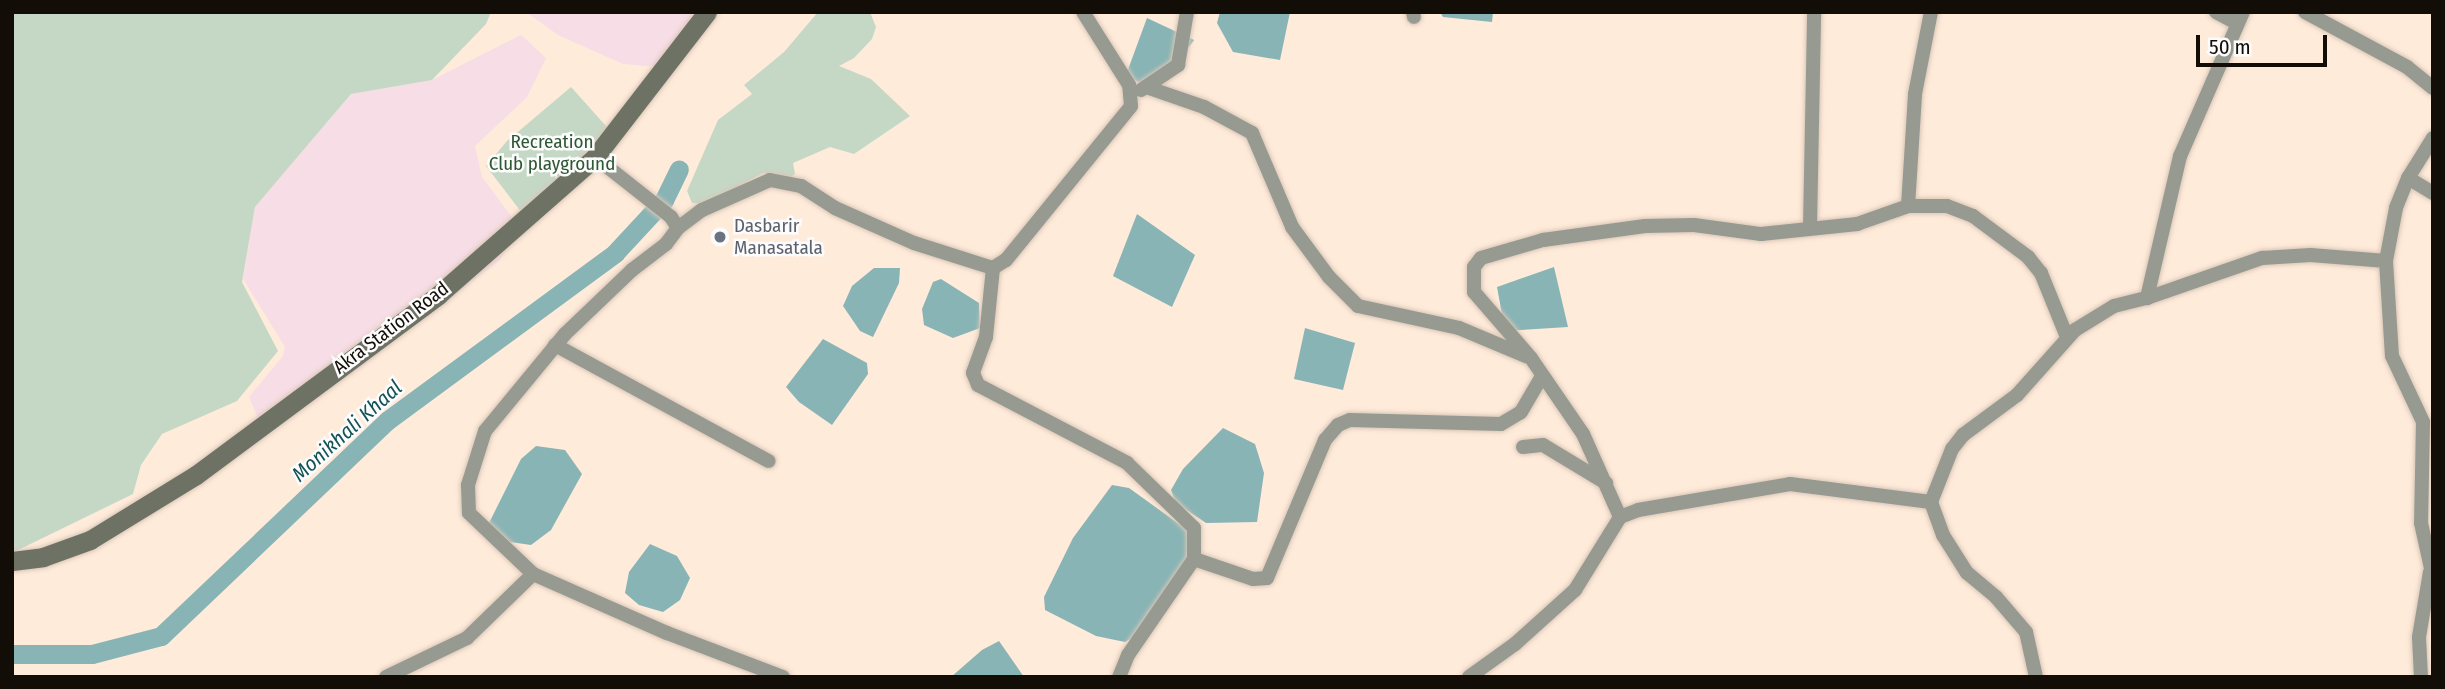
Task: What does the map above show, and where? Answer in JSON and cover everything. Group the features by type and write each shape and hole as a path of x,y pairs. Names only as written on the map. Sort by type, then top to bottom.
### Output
{"main road":[{"name":"Akra Station Road","path":"12,561 43,557 90,540 196,475 438,295 595,157 707,12"}],"street":[{"path":"1083,12 1131,96"},
{"path":"783,677 667,633 533,574 469,513 468,485 485,431 555,345 632,270 666,244 674,223 771,180 801,186 835,208 914,243 993,268 1006,260 1125,118 1131,96 1178,65 1187,12"},
{"path":"1810,228 1814,12"},
{"path":"1908,206 1915,94 1931,12"},
{"path":"2147,298 2180,156 2240,18 2216,12"},
{"path":"2305,12 2407,67 2433,88"},
{"path":"1146,87 1204,107 1252,133 1292,227 1329,276 1358,306 1459,328 1531,358"},
{"path":"2421,677 2419,637 2431,575 2421,523 2423,422 2392,356 2386,261 2389,233 2408,178 2433,138"},
{"path":"595,157 627,187 674,223"},
{"path":"2408,178 2433,193"},
{"path":"1620,517 1583,434 1531,358 1474,292 1474,267 1481,258 1543,240 1670,223 1742,234 1857,224 1908,206 1947,206 1973,216 2028,257 2041,273 2071,333"},
{"path":"2036,677 2025,632 1996,597 1967,573 1943,535 1931,502 1952,449 1963,435 2017,395 2071,333 2113,306 2147,298 2262,258 2311,255 2386,261"},
{"path":"993,268 986,337 974,365 978,385 1144,475 1194,528 1194,559 1128,655 1119,677"},
{"path":"555,345 769,461"},
{"path":"1194,559 1253,579 1267,579 1325,440 1338,425 1350,420 1501,424 1521,412 1542,376"},
{"path":"1523,447 1543,445 1606,483"},
{"path":"1469,677 1576,590 1620,517 1661,504 1790,484 1931,502"},
{"path":"386,677 467,638 533,574"}],"shaded area":[{"path":"526,12 703,12 663,64 647,66 623,64 558,35"},
{"path":"521,35 546,58 527,97 475,146 482,177 520,228 500,260 362,366 263,430 249,397 283,356 285,347 243,279 255,207 351,94 432,80"}],"green space":[{"path":"12,12 491,12 486,24 432,80 351,94 255,207 242,282 278,351 237,401 162,434 141,465 133,494 12,553"},
{"path":"818,12 870,12 876,27 872,39 854,58 839,66 871,79 910,116 854,154 830,147 793,163 795,174 788,179 763,173 706,203 692,203 687,191 718,120 752,94 744,85 784,52"},
{"name":"Recreation Club playground","path":"571,87 606,126 616,147 532,226 486,166 507,141"}],"water":[{"path":"1220,12 1290,12 1280,60 1233,52 1217,23"},
{"path":"1440,12 1493,12 1492,22 1443,17"},
{"path":"1147,18 1194,40 1156,92 1126,75"},
{"path":"1137,214 1195,255 1172,307 1113,276"},
{"path":"1554,267 1568,327 1505,331 1497,287"},
{"path":"874,268 900,268 899,283 873,337 860,331 843,306 852,286"},
{"path":"941,279 979,303 980,328 953,338 924,325 922,309 933,282"},
{"path":"1305,328 1355,343 1343,390 1294,379"},
{"path":"823,339 867,363 868,374 832,425 799,402 786,387"},
{"path":"1223,428 1255,444 1264,473 1257,522 1206,523 1176,503 1171,490 1183,469"},
{"path":"536,446 565,450 582,474 551,530 531,545 510,542 489,523 521,459"},
{"path":"1112,485 1129,488 1193,534 1189,562 1141,633 1125,642 1096,636 1045,610 1044,597 1073,538"},
{"path":"650,544 677,556 690,578 680,600 663,612 639,605 625,593 629,572"},
{"path":"999,641 1024,677 951,677 982,650"}],"waterway":[{"name":"Monikhali Khaal","path":"12,654 92,654 161,636 388,420 615,253 664,200 679,169"}],"place":[{"name":"Dasbarir Manasatala","path":"720,237"}]}
